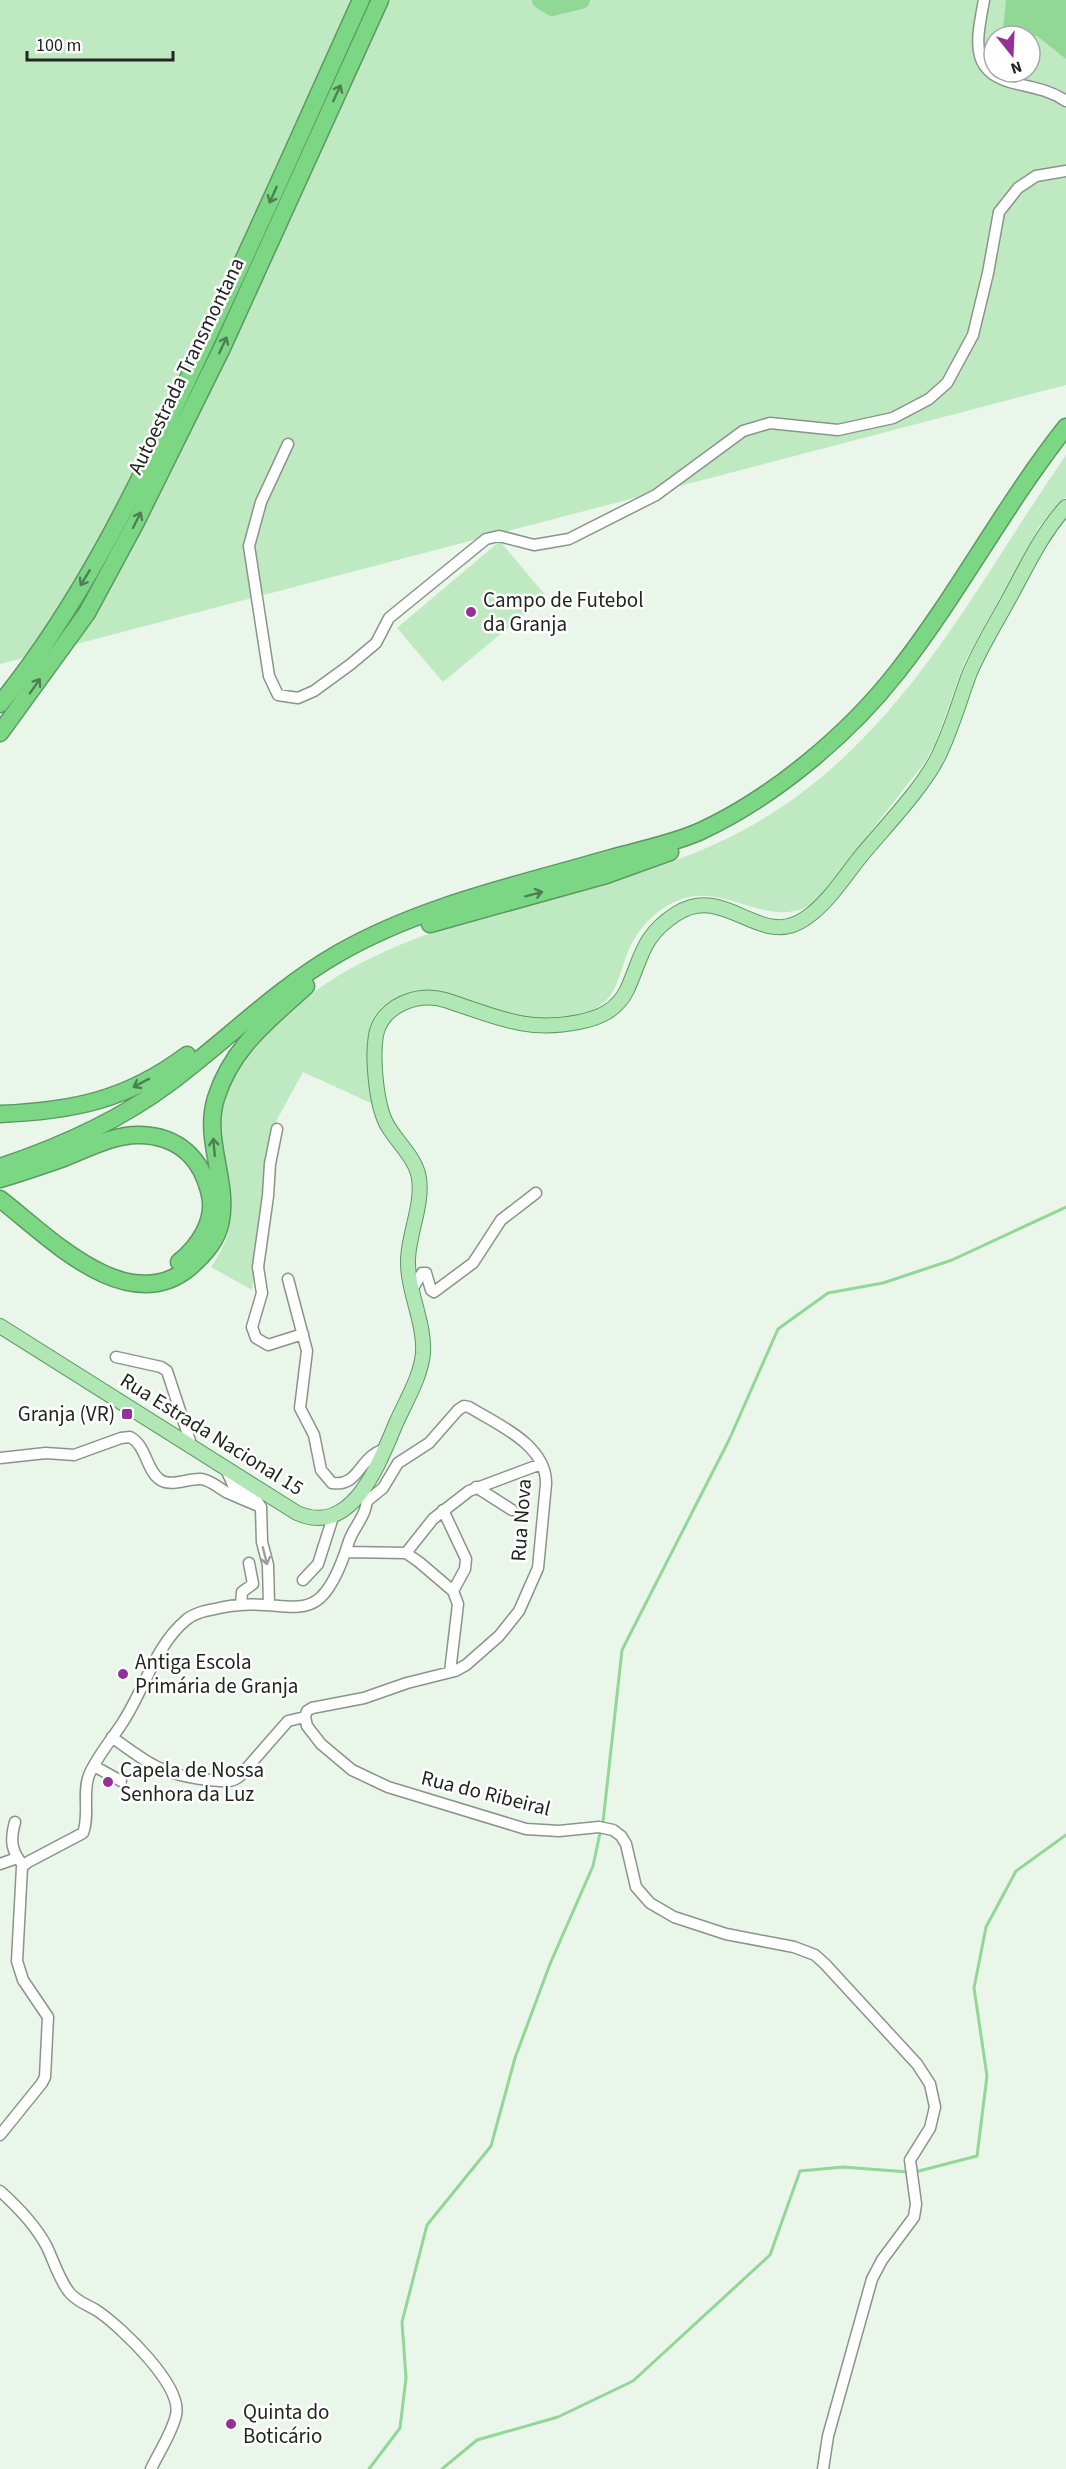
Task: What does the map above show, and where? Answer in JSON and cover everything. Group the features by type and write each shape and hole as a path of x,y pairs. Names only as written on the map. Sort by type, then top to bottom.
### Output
{"highway":[{"name":"Autoestrada Transmontana","path":"0,733 87,612 136,522 222,348 361,0"},
{"name":"Autoestrada Transmontana","path":"0,704 54,630 108,537 166,427 226,299 380,0"},
{"path":"0,1167 70,1141 120,1117 168,1084 297,978 360,941 409,919 454,903 700,832 768,792 840,735 897,672 952,595 1044,455 1066,427"},
{"path":"0,1178 77,1146 138,1116 182,1085 263,1015 306,986 388,939 443,919 606,875 704,840 773,799 846,741 904,677 1066,441"},
{"path":"0,1114 47,1112 85,1105 112,1097 141,1084 171,1067 298,971 357,936 391,920 477,891 627,854"},
{"path":"0,1199 87,1266 106,1277 123,1282 160,1282 183,1273 221,1220 222,1199 213,1153 212,1124 215,1101 221,1084 232,1061 246,1041 306,986"},
{"path":"0,1178 113,1140 139,1135 169,1141 198,1162 206,1176 212,1201 206,1242 176,1264 156,1271 137,1273 117,1269 84,1251 0,1186"}],"main road":[{"path":"334,1514 365,1495 415,1381 422,1359 422,1340 408,1273 409,1252 418,1204 419,1178 413,1161 383,1118 375,1041 380,1025 394,1009 409,1001 425,998 440,998 512,1022 535,1026 555,1027 582,1022 602,1016 617,1005 627,990 645,944 663,924 685,909 703,905 717,906 775,929 791,926 809,917 825,901 934,763 978,655 1042,538 1066,507"},
{"name":"Rua Estrada Nacional 15","path":"0,1326 303,1515 315,1518 334,1514"}],"street":[{"path":"984,0 977,44 979,58 985,68 1006,81 1043,89 1066,101"},
{"path":"288,444 261,502 249,546 269,676 278,695 298,698 314,691 368,650 376,643 389,618 486,539 499,536 534,545 569,539 656,495 742,431 770,423 838,430 893,418 929,399 948,383 973,334 988,273 999,212 1018,188 1036,176 1066,171"},
{"path":"277,1130 270,1164 258,1267 262,1293 252,1323 252,1331 258,1341 268,1345 303,1334"},
{"path":"411,1293 422,1273 427,1275 431,1290 434,1292 473,1263 501,1220 536,1193"},
{"path":"288,1279 307,1355 300,1408 314,1435 320,1466 325,1478 335,1484 349,1480 356,1475 369,1456 385,1449"},
{"path":"116,1357 160,1367 167,1371 192,1447"},
{"name":"Rua Nova","path":"365,1495 383,1488 401,1460 429,1443 455,1412 464,1406 525,1443 541,1464 546,1484 540,1558 536,1573 519,1611 504,1631 463,1667 450,1672"},
{"path":"0,1458 46,1453 74,1455 121,1438 130,1437 137,1442 161,1481 168,1483 205,1480 261,1507"},
{"path":"406,1553 433,1519 476,1487 541,1464"},
{"path":"225,1467 233,1485 254,1498 261,1507 262,1542 268,1568 269,1605"},
{"path":"476,1487 512,1510"},
{"path":"0,1864 20,1862 83,1833 88,1779 94,1766 126,1717 162,1651 182,1623 196,1613 241,1604 298,1608 318,1601 332,1586 347,1552 351,1536 365,1510 365,1495"},
{"path":"443,1510 466,1558 465,1569 453,1591"},
{"path":"303,1580 316,1567 334,1514"},
{"path":"112,1737 155,1768 183,1777 232,1781 240,1776 288,1721 305,1717 307,1711 315,1706 356,1700 412,1681 450,1672 458,1604 453,1591 406,1553 347,1552"},
{"path":"241,1604 243,1590 253,1584 249,1563"},
{"name":"Rua do Ribeiral","path":"305,1717 309,1730 321,1744 349,1768 395,1790 526,1828 559,1831 596,1827 609,1828 618,1833 624,1841 636,1887 645,1899 661,1910 726,1934 794,1947 818,1957 917,2064 930,2084 935,2103 933,2122 912,2155 910,2165 916,2204 915,2217 888,2252 872,2279 828,2436 823,2469"},
{"path":"94,1766 121,1781"},
{"path":"0,2134 45,2077 48,2017 23,1980 17,1961 20,1862 11,1845 15,1822"},
{"path":"0,2191 24,2215 40,2236 70,2293 78,2301 104,2316 151,2361 173,2393 176,2417 150,2469"}],"shaded area":[{"path":"0,0 1066,0 1066,385 0,664"},
{"path":"1006,0 1066,0 1066,59 1042,40 1042,24 1004,24"},
{"path":"1066,455 1066,497 1039,527 965,661 935,744 925,762 817,900 801,909 785,912 769,911 702,896 676,901 658,912 637,934 610,996 598,1007 575,1017 532,1021 427,992 409,994 388,1002 374,1017 369,1031 368,1058 373,1104 303,1072 273,1127 252,1290 211,1267 222,1249 231,1218 231,1203 220,1127 223,1104 234,1072 256,1042 324,985 380,954 440,930 629,876 690,855 749,827 802,792 849,753 891,708 929,660"},
{"name":"Campo de Futebol da Granja","path":"500,541 546,596 443,682 397,628"}],"waterway":[{"path":"541,0 552,7 581,0"},
{"path":"603,1822 622,1650 729,1440 778,1329 828,1293 883,1283 952,1260 1066,1207"},
{"path":"369,2469 400,2428 406,2378 402,2322 427,2225 491,2146 515,2058 550,1964 593,1866 600,1833"},
{"path":"915,2172 977,2156 987,2076 974,1988 986,1927 1016,1871 1066,1835"},
{"path":"442,2469 477,2440 558,2417 633,2381 770,2255 800,2171 843,2167 908,2172"}],"place":[{"name":"Campo de Futebol da Granja","path":"471,612"},
{"name":"Granja (VR)","path":"127,1414"},
{"name":"Antiga Escola Primária de Granja","path":"123,1674"},
{"name":"Capela de Nossa Senhora da Luz","path":"108,1782"},
{"name":"Quinta do Boticário","path":"231,2424"}]}
